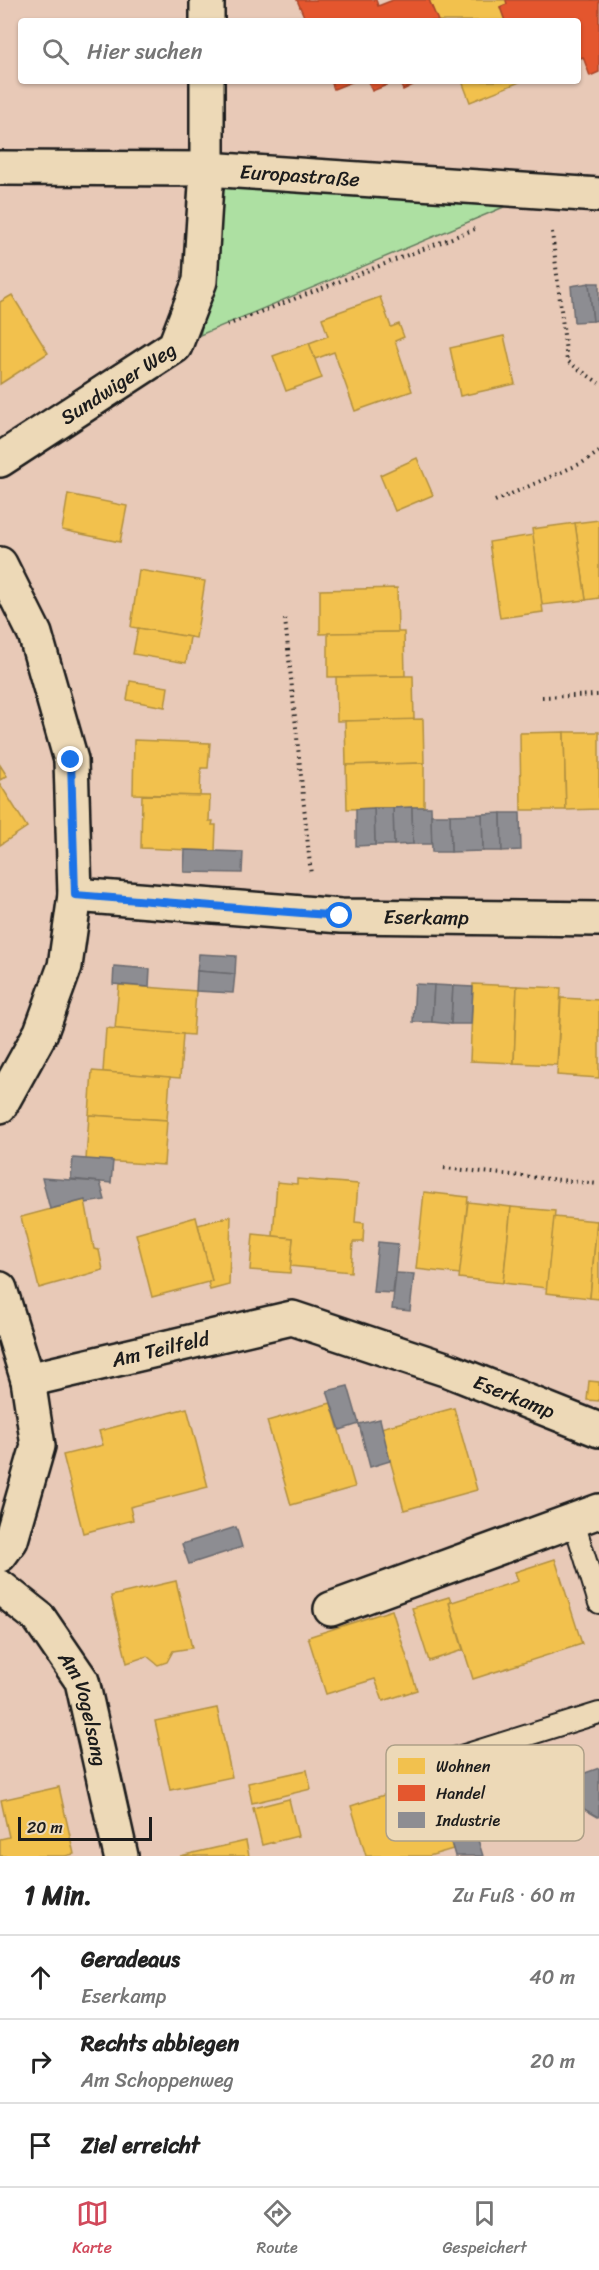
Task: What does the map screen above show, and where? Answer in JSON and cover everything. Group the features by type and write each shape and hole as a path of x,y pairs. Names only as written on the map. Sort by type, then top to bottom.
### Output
{"street":[{"path":"207,0 207,18"},
{"name":"Sundwiger Weg","path":"0,460 175,346 200,281 207,169 207,84"},
{"name":"Europastraße","path":"0,168 207,169 599,195"},
{"path":"0,564 35,634 71,760 75,895 65,966 41,1032 0,1106"},
{"name":"Eserkamp","path":"75,895 340,916 599,919"},
{"path":"0,1289 28,1380 38,1446 11,1540 0,1555"},
{"name":"Eserkamp","path":"292,1318 448,1370 599,1430"},
{"name":"Am Teilfeld","path":"28,1380 292,1318"},
{"path":"331,1610 586,1517"},
{"name":"Am Vogelsang","path":"0,1587 39,1618 82,1681 121,1856"}],"lane":[{"path":"586,1517 599,1603"},
{"path":"496,1745 599,1713"}],"path":[{"path":"567,193 551,227 567,361 599,383"},
{"path":"175,346 475,228"},
{"path":"495,501 582,463 599,452"},
{"path":"285,619 315,914"},
{"path":"542,698 599,695"},
{"path":"444,1168 599,1184"}],"green space":[{"path":"222,184 511,204 200,335 213,281"}],"building: Wohnen":[{"path":"429,0 506,0 507,4 500,7 504,18 437,18"},
{"path":"463,84 515,84 470,102"},
{"path":"12,295 48,353 0,384 0,302"},
{"path":"380,297 391,327 399,324 404,337 395,341 412,391 355,411 334,352 315,359 309,343 328,336 322,318"},
{"path":"504,336 515,384 460,396 450,348"},
{"path":"309,343 322,378 286,391 273,356"},
{"path":"417,458 433,495 395,511 380,475"},
{"path":"68,494 127,506 120,542 62,530"},
{"path":"599,520 599,598 586,600 575,523"},
{"path":"575,523 586,600 542,605 532,529"},
{"path":"533,535 543,612 500,618 489,542"},
{"path":"139,570 205,581 196,638 131,627"},
{"path":"397,588 398,632 320,634 320,590"},
{"path":"138,628 190,637 186,663 133,654"},
{"path":"404,632 405,676 328,677 328,633"},
{"path":"413,676 414,720 337,721 336,677"},
{"path":"130,681 168,687 165,707 127,700"},
{"path":"423,719 424,763 346,765 345,721"},
{"path":"564,732 566,810 521,810 520,733"},
{"path":"564,732 599,732 599,809 566,810"},
{"path":"134,740 210,743 208,768 201,768 200,796 133,794"},
{"path":"424,763 424,807 347,809 346,765"},
{"path":"0,765 7,776 0,780"},
{"path":"0,784 27,827 0,845"},
{"path":"142,795 210,796 209,821 213,821 212,825 216,825 215,851 141,848"},
{"path":"473,984 517,986 514,1063 470,1061"},
{"path":"119,985 196,991 193,1035 115,1029"},
{"path":"517,986 561,988 557,1065 514,1063"},
{"path":"561,998 599,1000 599,1078 557,1075"},
{"path":"106,1028 183,1034 180,1078 103,1072"},
{"path":"92,1071 170,1077 167,1120 89,1115"},
{"path":"89,1115 167,1120 164,1165 86,1160"},
{"path":"297,1179 358,1184 355,1222 364,1223 363,1242 353,1242 351,1272 290,1266 293,1238 273,1236 277,1182 297,1184"},
{"path":"424,1192 468,1197 460,1274 416,1269"},
{"path":"85,1200 94,1249 99,1250 103,1270 39,1288 21,1217"},
{"path":"468,1202 511,1207 503,1283 459,1278"},
{"path":"511,1207 555,1211 547,1288 503,1283"},
{"path":"231,1216 229,1285 210,1290 208,1282 212,1281 198,1225"},
{"path":"196,1217 212,1281 152,1297 136,1234"},
{"path":"554,1217 597,1221 590,1298 546,1293"},
{"path":"597,1221 599,1221 599,1299 590,1298"},
{"path":"253,1234 293,1238 290,1273 250,1270"},
{"path":"589,1381 599,1382 599,1401 587,1400"},
{"path":"331,1403 355,1487 291,1505 267,1421"},
{"path":"187,1408 208,1487 130,1507 133,1520 83,1533 63,1455 103,1445 99,1431"},
{"path":"454,1408 477,1490 404,1510 381,1428"},
{"path":"555,1559 582,1644 473,1679 449,1603 518,1581 515,1572"},
{"path":"176,1581 192,1648 173,1651 167,1662 158,1665 147,1656 127,1663 111,1596"},
{"path":"449,1597 463,1650 429,1661 412,1608"},
{"path":"392,1610 417,1690 383,1701 375,1679 326,1694 308,1637"},
{"path":"217,1708 232,1777 170,1790 155,1721"},
{"path":"307,1770 311,1789 252,1803 248,1783"},
{"path":"59,1787 74,1854 0,1856 0,1839 9,1837 1,1800"},
{"path":"386,1794 386,1841 451,1841 453,1849 429,1856 366,1856 351,1806"},
{"path":"289,1799 298,1836 262,1845 253,1808"},
{"path":"246,1841 249,1856 180,1856"}],"building: Handel":[{"path":"297,0 376,0 378,6 393,0 429,0 437,18 305,18"},
{"path":"506,0 599,0 599,72 590,76 583,57 581,58 581,18 504,18 500,7 507,4"},
{"path":"332,84 346,84 334,89"},
{"path":"369,84 390,84 372,91"},
{"path":"400,84 415,84 403,90"}],"building: Industrie":[{"path":"589,283 593,321 574,322 571,286"},
{"path":"589,283 599,283 599,320 593,321"},
{"path":"412,807 413,844 394,845 393,808"},
{"path":"412,807 431,807 432,844 413,844"},
{"path":"374,808 393,808 394,845 375,845"},
{"path":"374,808 375,845 356,846 356,809"},
{"path":"501,813 502,851 483,851 482,814"},
{"path":"501,813 520,813 521,850 502,851"},
{"path":"482,814 483,851 451,852 450,815"},
{"path":"431,815 450,815 451,852 432,852"},
{"path":"185,850 243,852 242,873 184,872"},
{"path":"199,954 236,956 235,974 197,971"},
{"path":"114,966 150,969 149,987 113,984"},
{"path":"197,971 235,974 233,993 196,991"},
{"path":"415,984 434,985 432,1022 413,1022"},
{"path":"434,985 453,986 451,1024 432,1022"},
{"path":"453,986 473,987 471,1024 451,1024"},
{"path":"73,1158 113,1161 111,1183 71,1179"},
{"path":"42,1178 100,1182 105,1200 86,1203 85,1200 50,1209"},
{"path":"378,1242 398,1244 393,1293 373,1292"},
{"path":"396,1273 414,1274 410,1311 392,1309"},
{"path":"348,1386 359,1424 340,1430 327,1391"},
{"path":"380,1419 390,1461 370,1467 359,1424"},
{"path":"236,1527 242,1547 189,1564 182,1544"},
{"path":"599,1768 598,1817 584,1809 584,1773"},
{"path":"451,1841 478,1841 483,1856 455,1856"}],"route":[{"path":"71,760 75,895 340,916"}]}
